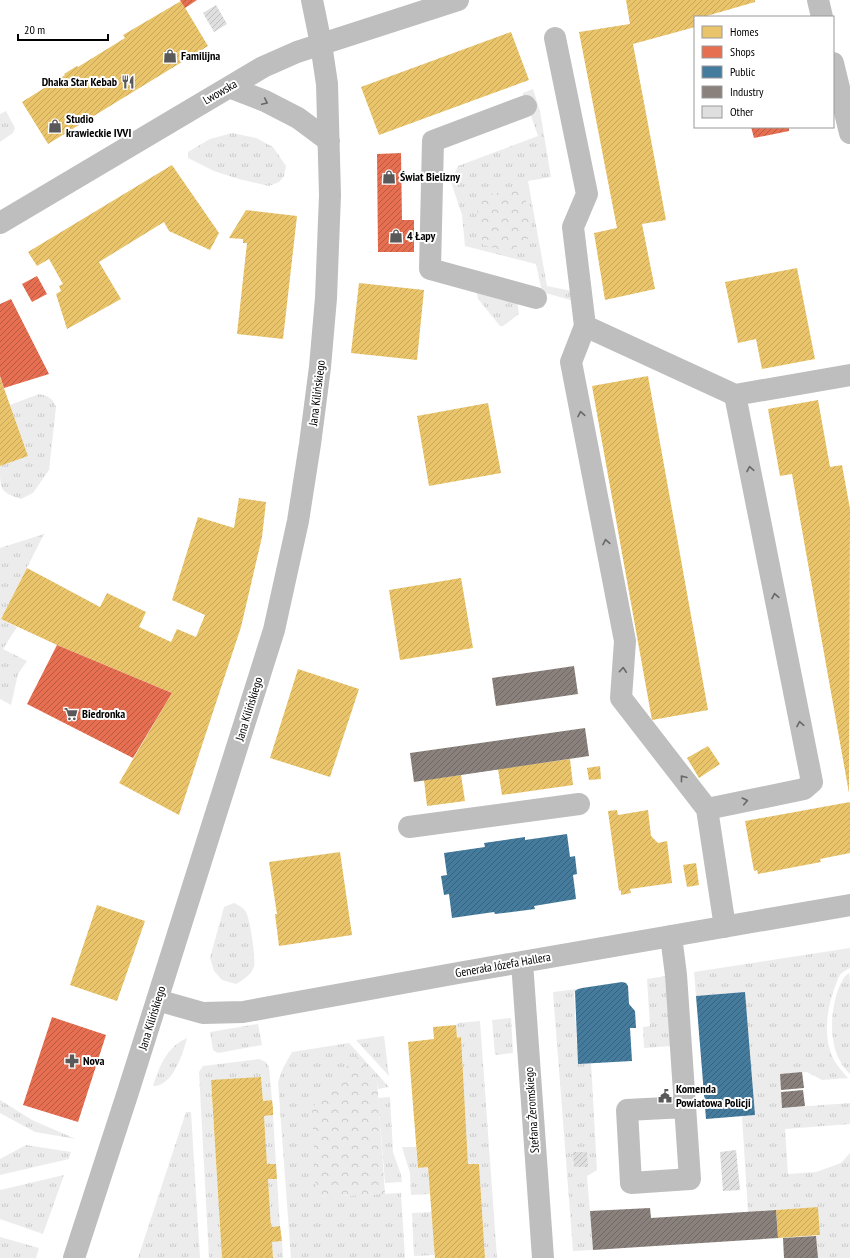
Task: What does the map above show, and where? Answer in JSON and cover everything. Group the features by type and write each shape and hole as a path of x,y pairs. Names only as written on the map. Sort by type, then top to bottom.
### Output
{"street":[{"name":"Jana Kilińskiego","path":"74,1258 274,630 298,521 317,390 326,298 330,195 328,84 312,0"},
{"name":"Lwowska","path":"0,223 263,67 290,55 321,44 458,0"},
{"path":"818,0 822,16"},
{"path":"555,38 587,194 573,227 585,326 571,362 625,641 621,698 707,809 725,927"},
{"path":"834,67 850,133"},
{"path":"229,87 265,101 298,118 329,141"},
{"path":"526,106 433,140 430,269 536,298"},
{"path":"0,234 0,241"},
{"path":"585,326 735,395 850,375"},
{"path":"707,809 804,789 812,782 735,395"},
{"path":"409,827 578,804"},
{"name":"Generała Józefa Hallera","path":"157,1000 203,1013 242,1012 850,905"},
{"path":"671,936 676,975 685,1107"},
{"name":"Stefana Żeromskiego","path":"522,962 543,1258"}],"green space":[{"path":"533,89 540,111 551,177 528,181 547,286 572,291 574,301 542,292 536,264 465,246 462,215 451,182 458,166 538,136 523,93"},
{"path":"6,111 15,128 13,133 0,142 0,114"},
{"path":"232,133 256,138 273,147 286,166 284,176 279,182 269,186 239,179 214,171 188,158 188,152 210,139"},
{"path":"523,188 533,235 509,252 483,245 475,197"},
{"path":"476,289 517,301 519,314 503,326 500,326 478,299"},
{"path":"39,394 50,398 56,407 49,470 33,493 21,499 5,492 0,480 0,466 28,456 10,405"},
{"path":"44,534 1,619 17,627 3,649 27,661 18,674 11,705 0,699 0,548"},
{"path":"234,903 240,906 248,916 254,956 254,967 251,972 236,984 222,980 214,971 210,958 224,907"},
{"path":"850,948 850,968 842,973 838,979 832,995 827,1021 829,1048 837,1065 848,1078 822,1080 807,1072 780,1074 782,1108 850,1103 850,1124 785,1129 788,1174 816,1172 841,1163 850,1153 850,1258 817,1258 816,1236 820,1235 818,1207 748,1212 742,1116 755,1115 745,992 696,996 694,972"},
{"path":"849,973 850,1074 843,1066 838,1056 832,1034 835,1000 841,983"},
{"path":"666,976 672,1046 644,1048 643,1027 650,1026 647,979"},
{"path":"578,989 575,991 574,995 578,1063 591,1063 597,1170 587,1176 593,1250 573,1251 553,992"},
{"path":"511,1018 513,1053 495,1055 492,1020"},
{"path":"480,1021 497,1258 485,1258 479,1164 468,1164 461,1038 457,1038 456,1025 458,1023"},
{"path":"258,1024 262,1045 218,1053 213,1050 210,1032"},
{"path":"384,1036 389,1076 356,1040"},
{"path":"187,1038 176,1068 166,1081 160,1085 153,1086 161,1064 169,1052"},
{"path":"349,1043 389,1087 378,1089 377,1080 316,1197 401,1193 405,1258 291,1258 278,1082 283,1068 292,1052"},
{"path":"356,1056 377,1080 385,1194 316,1197 312,1108"},
{"path":"259,1059 266,1062 269,1067 272,1100 263,1101 261,1077 211,1081 222,1258 209,1258 199,1072 203,1066"},
{"path":"390,1097 393,1152 402,1182 385,1183 378,1098"},
{"path":"0,1100 32,1120 76,1139 35,1132 0,1113"},
{"path":"186,1112 191,1112 200,1258 138,1258"},
{"path":"273,1115 276,1164 267,1164 264,1116"},
{"path":"26,1145 71,1152 69,1159 0,1175 0,1159"},
{"path":"402,1147 416,1147 418,1168 428,1167 430,1194 411,1195 410,1173"},
{"path":"64,1175 43,1234 0,1219 0,1190"},
{"path":"268,1179 277,1179 280,1226 271,1227"},
{"path":"432,1212 435,1255 414,1256 412,1213"},
{"path":"0,1237 39,1248 36,1258 0,1258"},
{"path":"282,1241 283,1258 273,1258 272,1242"}],"building: Homes":[{"path":"626,0 755,0 755,2 706,16 694,16 694,27 633,44 666,220 642,224 655,289 605,300 594,233 617,228 579,32 630,24"},
{"path":"181,1 208,46 48,144 22,102 65,75 64,74 125,38 123,35"},
{"path":"511,32 529,80 379,135 361,87"},
{"path":"172,165 219,233 210,250 169,231 164,222 99,262 121,299 67,329 56,294 61,291 59,286 63,284 49,259 37,266 28,252"},
{"path":"246,210 297,216 283,339 237,334 247,243 243,243 243,239 229,238"},
{"path":"797,268 815,359 762,369 756,339 738,343 725,282"},
{"path":"359,283 424,290 417,360 351,353"},
{"path":"648,376 708,710 652,720 592,386"},
{"path":"0,377 28,456 0,466"},
{"path":"818,400 830,467 842,465 850,509 849,793 792,474 780,476 768,409"},
{"path":"488,403 501,473 429,486 417,416"},
{"path":"239,498 266,502 262,537 241,627 179,815 119,783 172,693 57,645 1,619 27,568 100,607 107,593 146,612 139,627 171,642 177,629 196,637 205,615 172,600 198,517 234,528"},
{"path":"461,578 473,648 400,660 389,590"},
{"path":"298,669 359,689 330,777 270,758"},
{"path":"708,746 720,764 699,778 687,758"},
{"path":"570,759 573,785 502,795 498,769"},
{"path":"600,766 601,779 589,780 587,768"},
{"path":"461,775 465,801 427,806 424,780"},
{"path":"850,802 850,853 820,859 821,862 758,874 757,870 754,871 745,821"},
{"path":"617,810 618,815 648,810 651,836 658,843 667,841 672,883 630,889 631,893 621,895 621,890 619,891 608,811"},
{"path":"340,852 352,935 279,946 275,914 277,914 269,862"},
{"path":"696,863 699,885 687,887 683,865"},
{"path":"97,905 145,921 117,1001 70,985"},
{"path":"456,1025 457,1038 461,1037 468,1164 479,1164 485,1258 435,1258 428,1167 418,1168 408,1042 434,1039 433,1027"},
{"path":"261,1077 263,1101 272,1100 273,1108 273,1115 264,1116 267,1164 276,1164 277,1179 268,1179 271,1227 280,1226 282,1241 272,1242 273,1258 222,1258 211,1080"},
{"path":"818,1207 820,1235 778,1238 776,1210"}],"building: Shops":[{"path":"180,0 197,0 185,8"},
{"path":"751,128 789,128 789,131 754,138"},
{"path":"401,153 402,220 414,220 414,252 378,252 377,154"},
{"path":"37,276 47,294 32,302 22,284"},
{"path":"11,299 49,374 4,388 0,376 0,304"},
{"path":"57,645 172,693 133,758 27,704"},
{"path":"52,1017 106,1035 78,1122 23,1105"}],"building: Public":[{"path":"567,834 570,857 575,856 577,874 573,875 576,899 534,906 535,909 495,914 494,912 452,918 449,894 444,895 441,876 447,875 444,853 485,847 484,843 525,837 525,840"},
{"path":"622,982 626,983 628,986 629,1004 635,1011 636,1028 630,1028 632,1061 578,1064 575,991 582,988"},
{"path":"745,992 755,1115 706,1119 696,996"}],"building: Industry":[{"path":"574,666 578,694 496,706 492,678"},
{"path":"585,728 589,756 414,782 410,753"},
{"path":"802,1072 804,1088 781,1090 780,1074"},
{"path":"803,1090 805,1106 782,1108 781,1092"},
{"path":"650,1208 651,1218 776,1210 778,1238 593,1250 590,1211"},
{"path":"816,1236 818,1258 784,1258 783,1238"}],"building: Other":[{"path":"216,5 227,24 214,32 203,13"},
{"path":"736,1150 740,1190 723,1191 720,1152"},
{"path":"573,1152 587,1152 588,1167 574,1167"}],"place":[{"name":"Familijna","path":"170,56"},
{"name":"Dhaka Star Kebab","path":"128,82"},
{"name":"Studio krawieckie IVVI","path":"55,126"},
{"name":"Świat Bielizny","path":"389,177"},
{"name":"4 Łapy","path":"396,236"},
{"name":"Biedronka","path":"71,714"},
{"name":"Nova","path":"72,1061"},
{"name":"Komenda Powiatowa Policji","path":"665,1096"}]}
